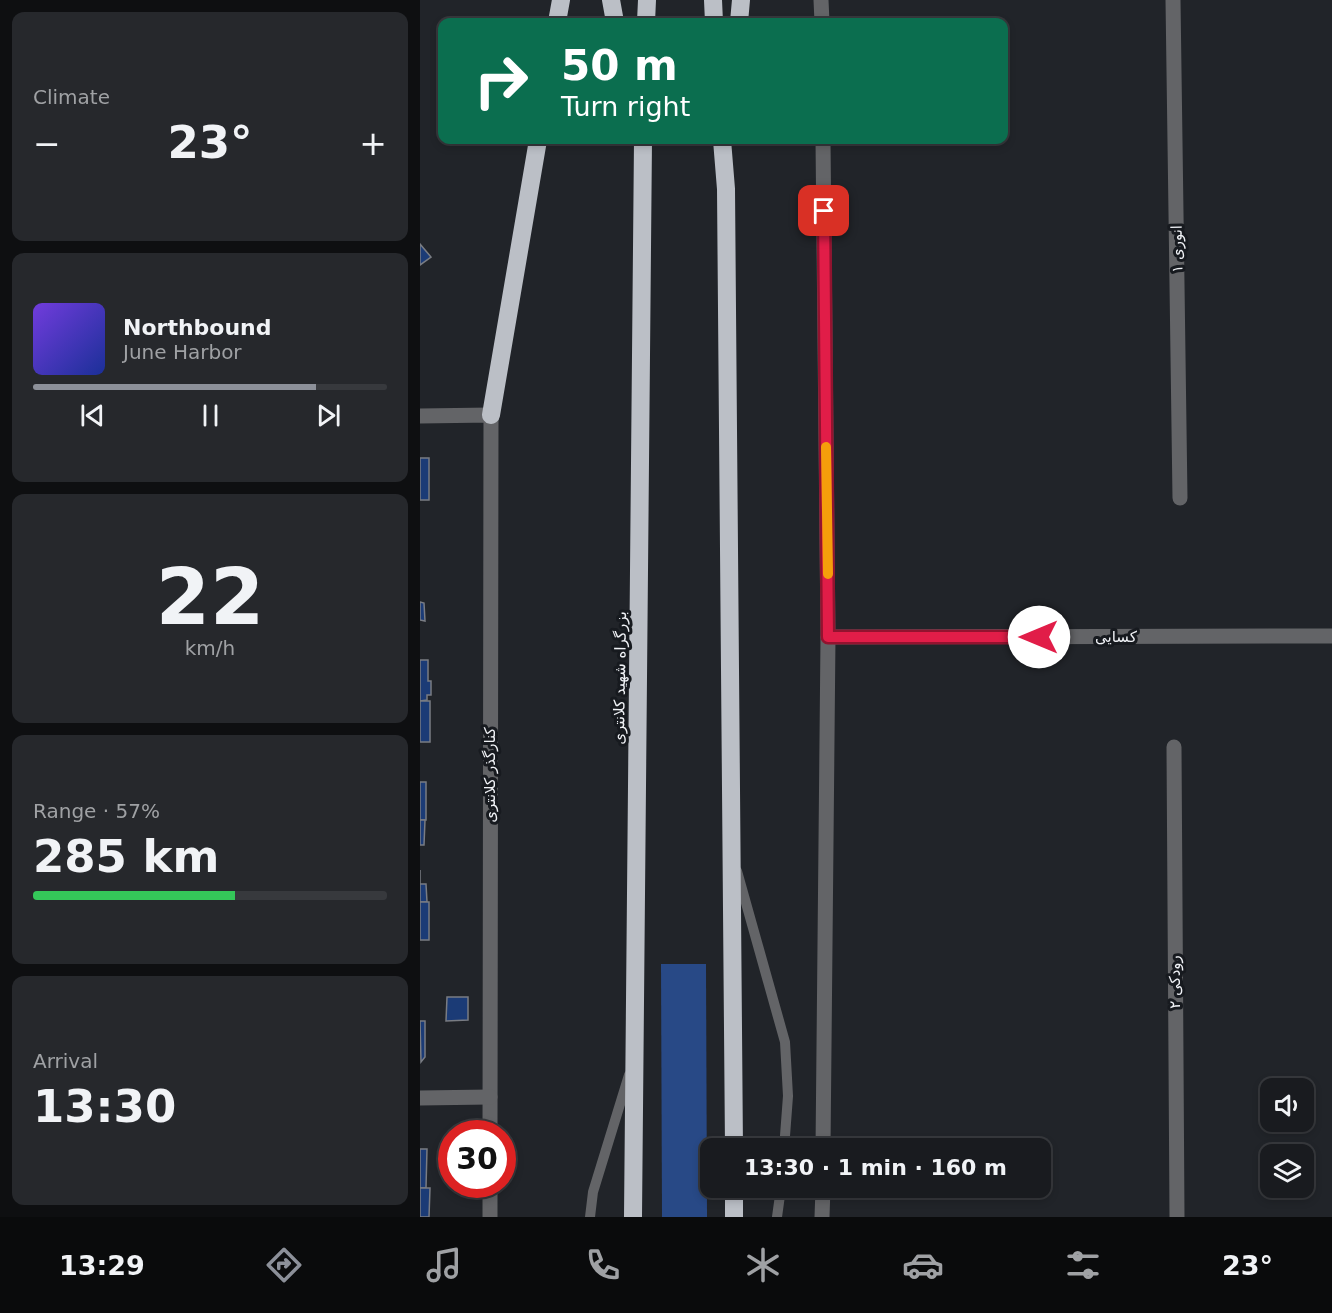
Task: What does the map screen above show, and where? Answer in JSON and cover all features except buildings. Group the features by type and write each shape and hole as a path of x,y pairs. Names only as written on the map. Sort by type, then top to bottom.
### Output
{"highway":[{"path":"558,18 561,0"},
{"path":"611,0 614,18"},
{"path":"646,18 647,0"},
{"path":"713,0 714,18"},
{"path":"739,18 741,0"},
{"path":"491,415 537,144"},
{"path":"634,144 642,195"},
{"name":"بزرگراه شهید کلانتری","path":"633,1217 644,144"},
{"path":"722,144 726,189 734,1138"},
{"path":"726,189 730,144"},
{"path":"734,1198 734,1217"}],"street":[{"path":"821,0 822,18"},
{"name":"انوری ۱","path":"1173,0 1180,498"},
{"path":"823,144 828,637 823,1138"},
{"path":"420,416 491,415"},
{"name":"کنارگذر کلانتری","path":"490,1120 491,415"},
{"name":"کسایی","path":"828,637 1332,636"},
{"name":"رودکی ۲","path":"1174,747 1177,1217"},
{"path":"420,1098 490,1097"},
{"path":"490,1198 490,1217"},
{"path":"822,1217 823,1198"}],"lane":[{"path":"732,852 785,1042 788,1096 785,1138"},
{"path":"590,1217 593,1192 634,1061"},
{"path":"777,1217 780,1198"}],"shaded area":[{"path":"661,964 706,964 707,1138 700,1138 700,1198 707,1198 707,1217 662,1217"}],"slow traffic":[{"path":"826,447 828,574"}],"route":[{"path":"824,211 828,637 1039,637"}]}
